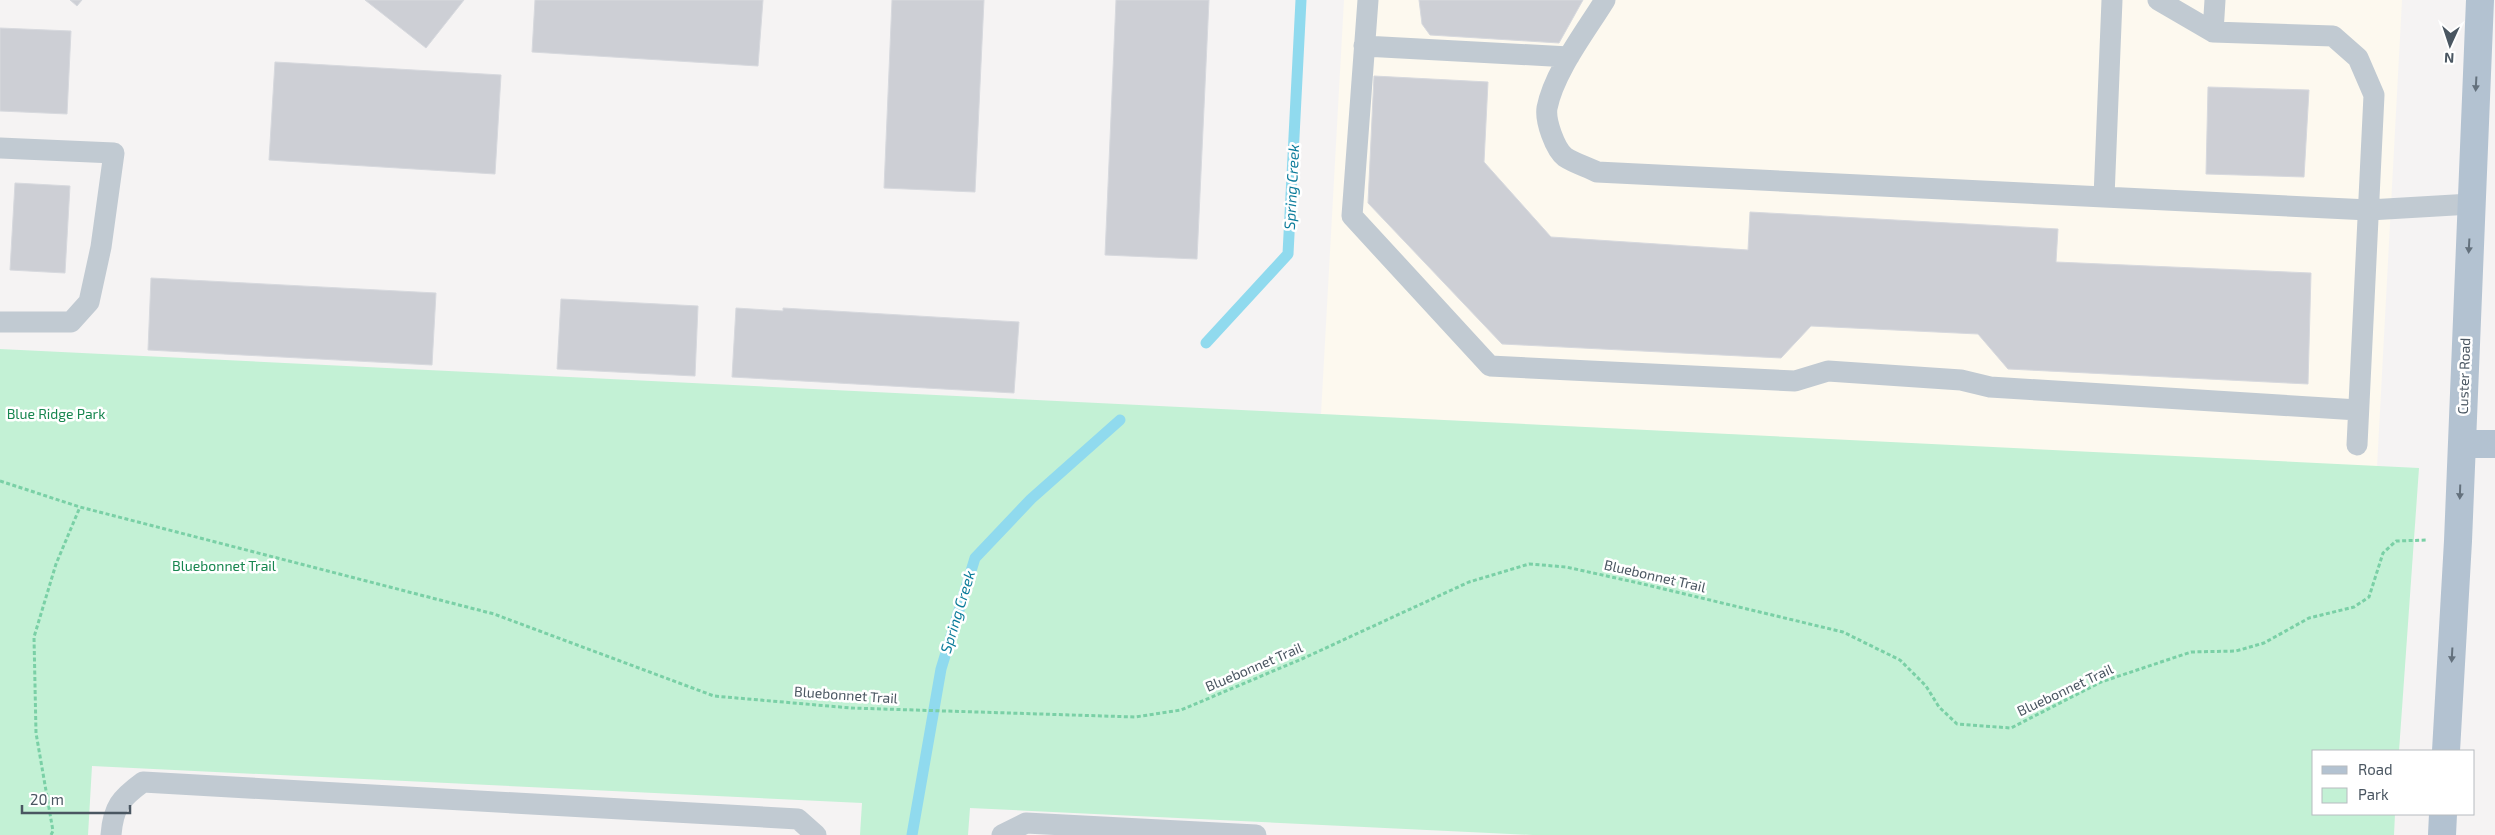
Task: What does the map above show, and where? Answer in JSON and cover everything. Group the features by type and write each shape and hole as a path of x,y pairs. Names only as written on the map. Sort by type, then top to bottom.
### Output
{"main road":[{"name":"Custer Road","path":"2446,750 2462,444 2480,0"},
{"path":"2462,444 2495,444"},
{"path":"2442,835 2443,815"}],"lane":[{"path":"1368,0 1352,216 1490,366 1796,381 1828,371 1961,380 1990,387 2358,410"},
{"path":"1605,0 1569,58 1555,85 1546,109 1552,138 1565,156 1596,172 2369,210 2471,204"},
{"path":"2104,197 2112,0"},
{"path":"2158,0 2214,32 2333,36 2358,58 2374,96 2356,445"},
{"path":"2214,32 2215,0"},
{"path":"1364,46 1569,58"},
{"path":"0,148 114,153 101,246 89,302 71,322 0,322"},
{"path":"111,835 112,825 121,798 143,782 798,819 816,835"},
{"path":"1002,835 1026,823 1256,835"}],"path":[{"name":"Bluebonnet Trail","path":"0,481 80,507 494,614 714,696 851,708 1000,715 1135,718 1181,710 1304,658 1469,582 1529,564 1566,567 1604,575 1842,632 1900,660 1926,686 1939,707 1957,724 2011,728 2101,682 2191,652 2236,651 2264,643 2309,618 2354,607 2369,597 2384,553 2396,541 2425,540"},
{"path":"51,835 52,831 36,733 34,637 56,564 80,507"}],"shaded area":[{"path":"1344,0 2402,0 2377,467 1321,414"}],"green space":[{"name":"Bluebonnet Trail","path":"0,349 2419,468 2399,750 2312,750 2312,815 2395,815 2394,835 1533,835 970,808 968,835 860,835 862,803 92,766 88,835 0,835"}],"building":[{"path":"70,0 82,0 77,6"},
{"path":"365,0 464,0 426,48"},
{"path":"535,0 763,0 758,66 532,52"},
{"path":"892,0 984,0 975,192 884,188"},
{"path":"1116,0 1209,0 1197,259 1105,255"},
{"path":"1419,0 1583,0 1559,43 1430,35 1422,24"},
{"path":"0,28 71,31 67,114 0,111"},
{"path":"275,62 501,75 495,174 269,160"},
{"path":"1374,76 1488,82 1484,162 1551,237 1748,250 1750,212 2058,229 2056,262 2311,273 2308,384 2008,369 1978,334 1811,326 1781,358 1502,344 1368,203"},
{"path":"2208,87 2309,90 2304,177 2206,174"},
{"path":"15,183 70,186 65,273 10,270"},
{"path":"151,278 436,293 432,365 148,350"},
{"path":"561,299 698,306 695,376 557,369"},
{"path":"736,308 783,311 783,308 1019,322 1014,393 732,377"}],"waterway":[{"name":"Spring Creek","path":"1206,343 1288,254 1301,0"},
{"name":"Spring Creek","path":"912,835 941,669 975,558 1031,499 1120,420"}],"park label":[{"name":"Blue Ridge Park","path":"56,414"}]}
